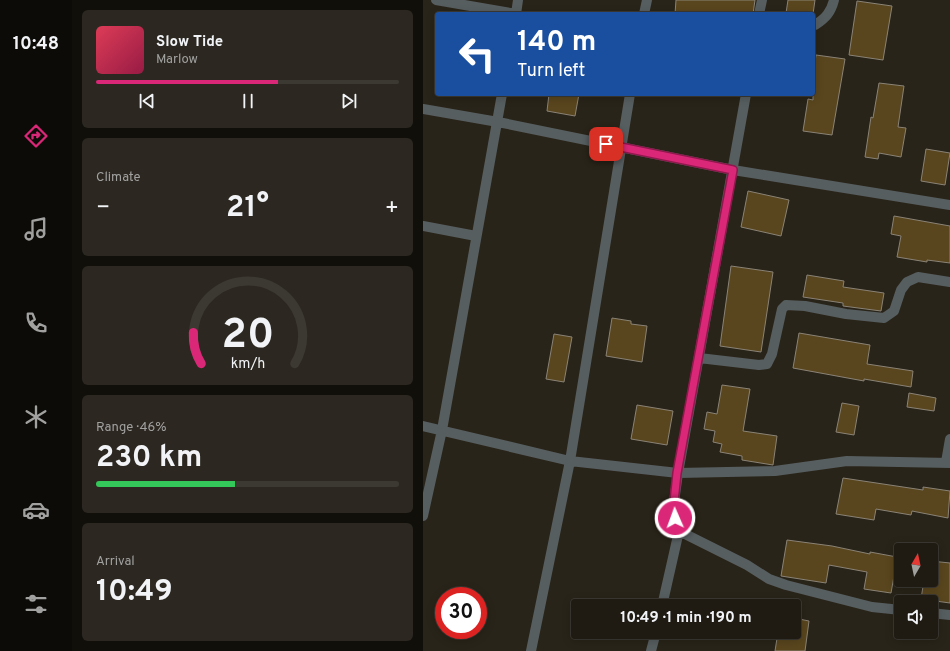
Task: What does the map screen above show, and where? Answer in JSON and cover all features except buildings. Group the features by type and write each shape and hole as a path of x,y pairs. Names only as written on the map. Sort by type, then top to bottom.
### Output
{"street":[{"path":"436,0 505,12"},
{"path":"516,12 518,0"},
{"path":"645,12 647,0"},
{"path":"759,12 762,0"},
{"path":"815,25 825,19 833,7 834,0"},
{"path":"423,516 442,430 502,96"},
{"path":"531,651 570,461 630,96"},
{"path":"664,599 679,531 675,518 674,502 677,473 746,96"},
{"path":"423,109 498,122 733,170 950,205"},
{"path":"423,226 476,236"},
{"path":"699,358 759,365 767,364 772,354 781,309 786,305 805,306 846,314 884,318 894,311 901,290 907,282 918,277 950,282"},
{"path":"423,426 570,461 677,473 775,471 847,461 948,462 950,439"},
{"path":"679,531 747,565 769,579 871,607 894,609"},
{"path":"938,614 950,615"},
{"path":"651,651 654,639"}],"route":[{"path":"606,144 733,170 677,473 674,502 675,518"}]}
